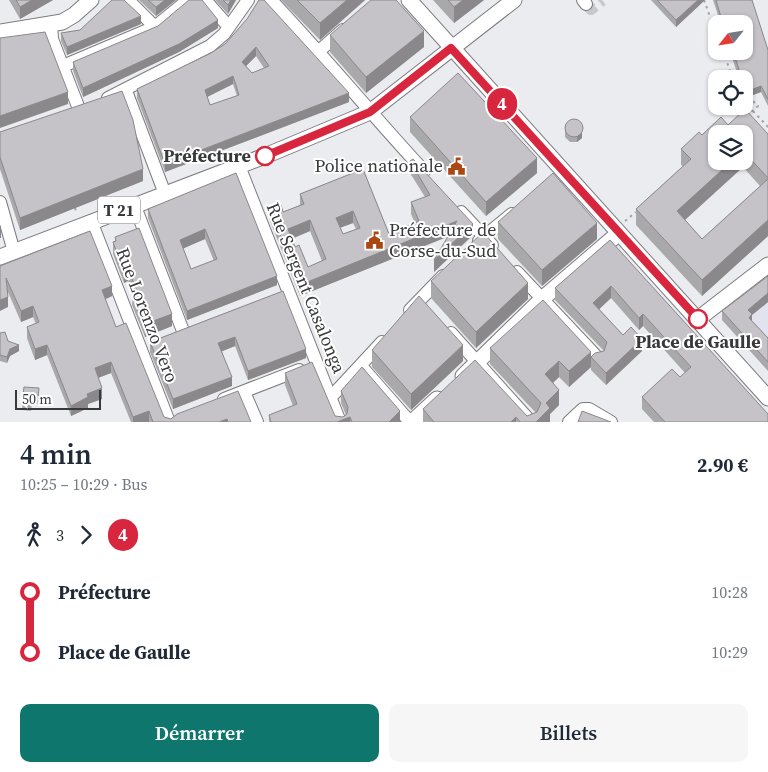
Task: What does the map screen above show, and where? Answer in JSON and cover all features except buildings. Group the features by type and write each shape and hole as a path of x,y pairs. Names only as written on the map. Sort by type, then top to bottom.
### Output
{"main road":[{"path":"0,32 62,22 74,15 91,0"},
{"path":"409,0 559,173 620,228 768,398"},
{"path":"451,48 512,1"},
{"name":"T 21","path":"0,257 134,204 239,166 370,112 451,48"},
{"path":"411,422 478,362 542,299 620,228"},
{"path":"698,319 768,265"}],"street":[{"path":"128,0 155,27"},
{"path":"62,66 155,27 188,0"},
{"path":"205,0 229,27"},
{"path":"63,115 126,91 210,46 229,27 248,0"},
{"path":"271,0 319,51 370,112 432,179"},
{"path":"319,51 356,19"},
{"path":"51,24 52,39 62,66 87,106"},
{"path":"126,91 165,194"},
{"name":"Rue Sergent Casalonga","path":"239,166 284,291 318,363 340,422"},
{"path":"452,201 598,358"},
{"path":"0,202 14,252"},
{"path":"134,204 183,331"},
{"path":"470,250 520,206"},
{"name":"Rue Lorenzo Vero","path":"91,221 144,345 171,419"},
{"path":"402,318 420,297 456,264"},
{"path":"420,297 433,312"},
{"path":"446,326 531,422"},
{"path":"331,397 391,332"},
{"path":"210,404 318,363"},
{"path":"361,366 411,422"},
{"path":"244,392 257,422"},
{"path":"569,422 582,409 589,409 611,422"}],"path":[{"path":"704,0 709,15"},
{"path":"753,101 758,106 753,111 768,127"},
{"path":"620,228 636,212"}],"shaded area":[{"path":"768,301 768,371 722,320"}],"tunnel":[{"path":"586,4 591,9 602,0"}],"bus line":[{"name":"4","path":"265,156 370,112 451,48 698,319"}],"place":[{"name":"Préfecture","path":"265,156"},
{"name":"Police nationale","path":"457,166"},
{"name":"Préfecture de Corse-du-Sud","path":"375,240"},
{"name":"Place de Gaulle","path":"698,319"}]}
